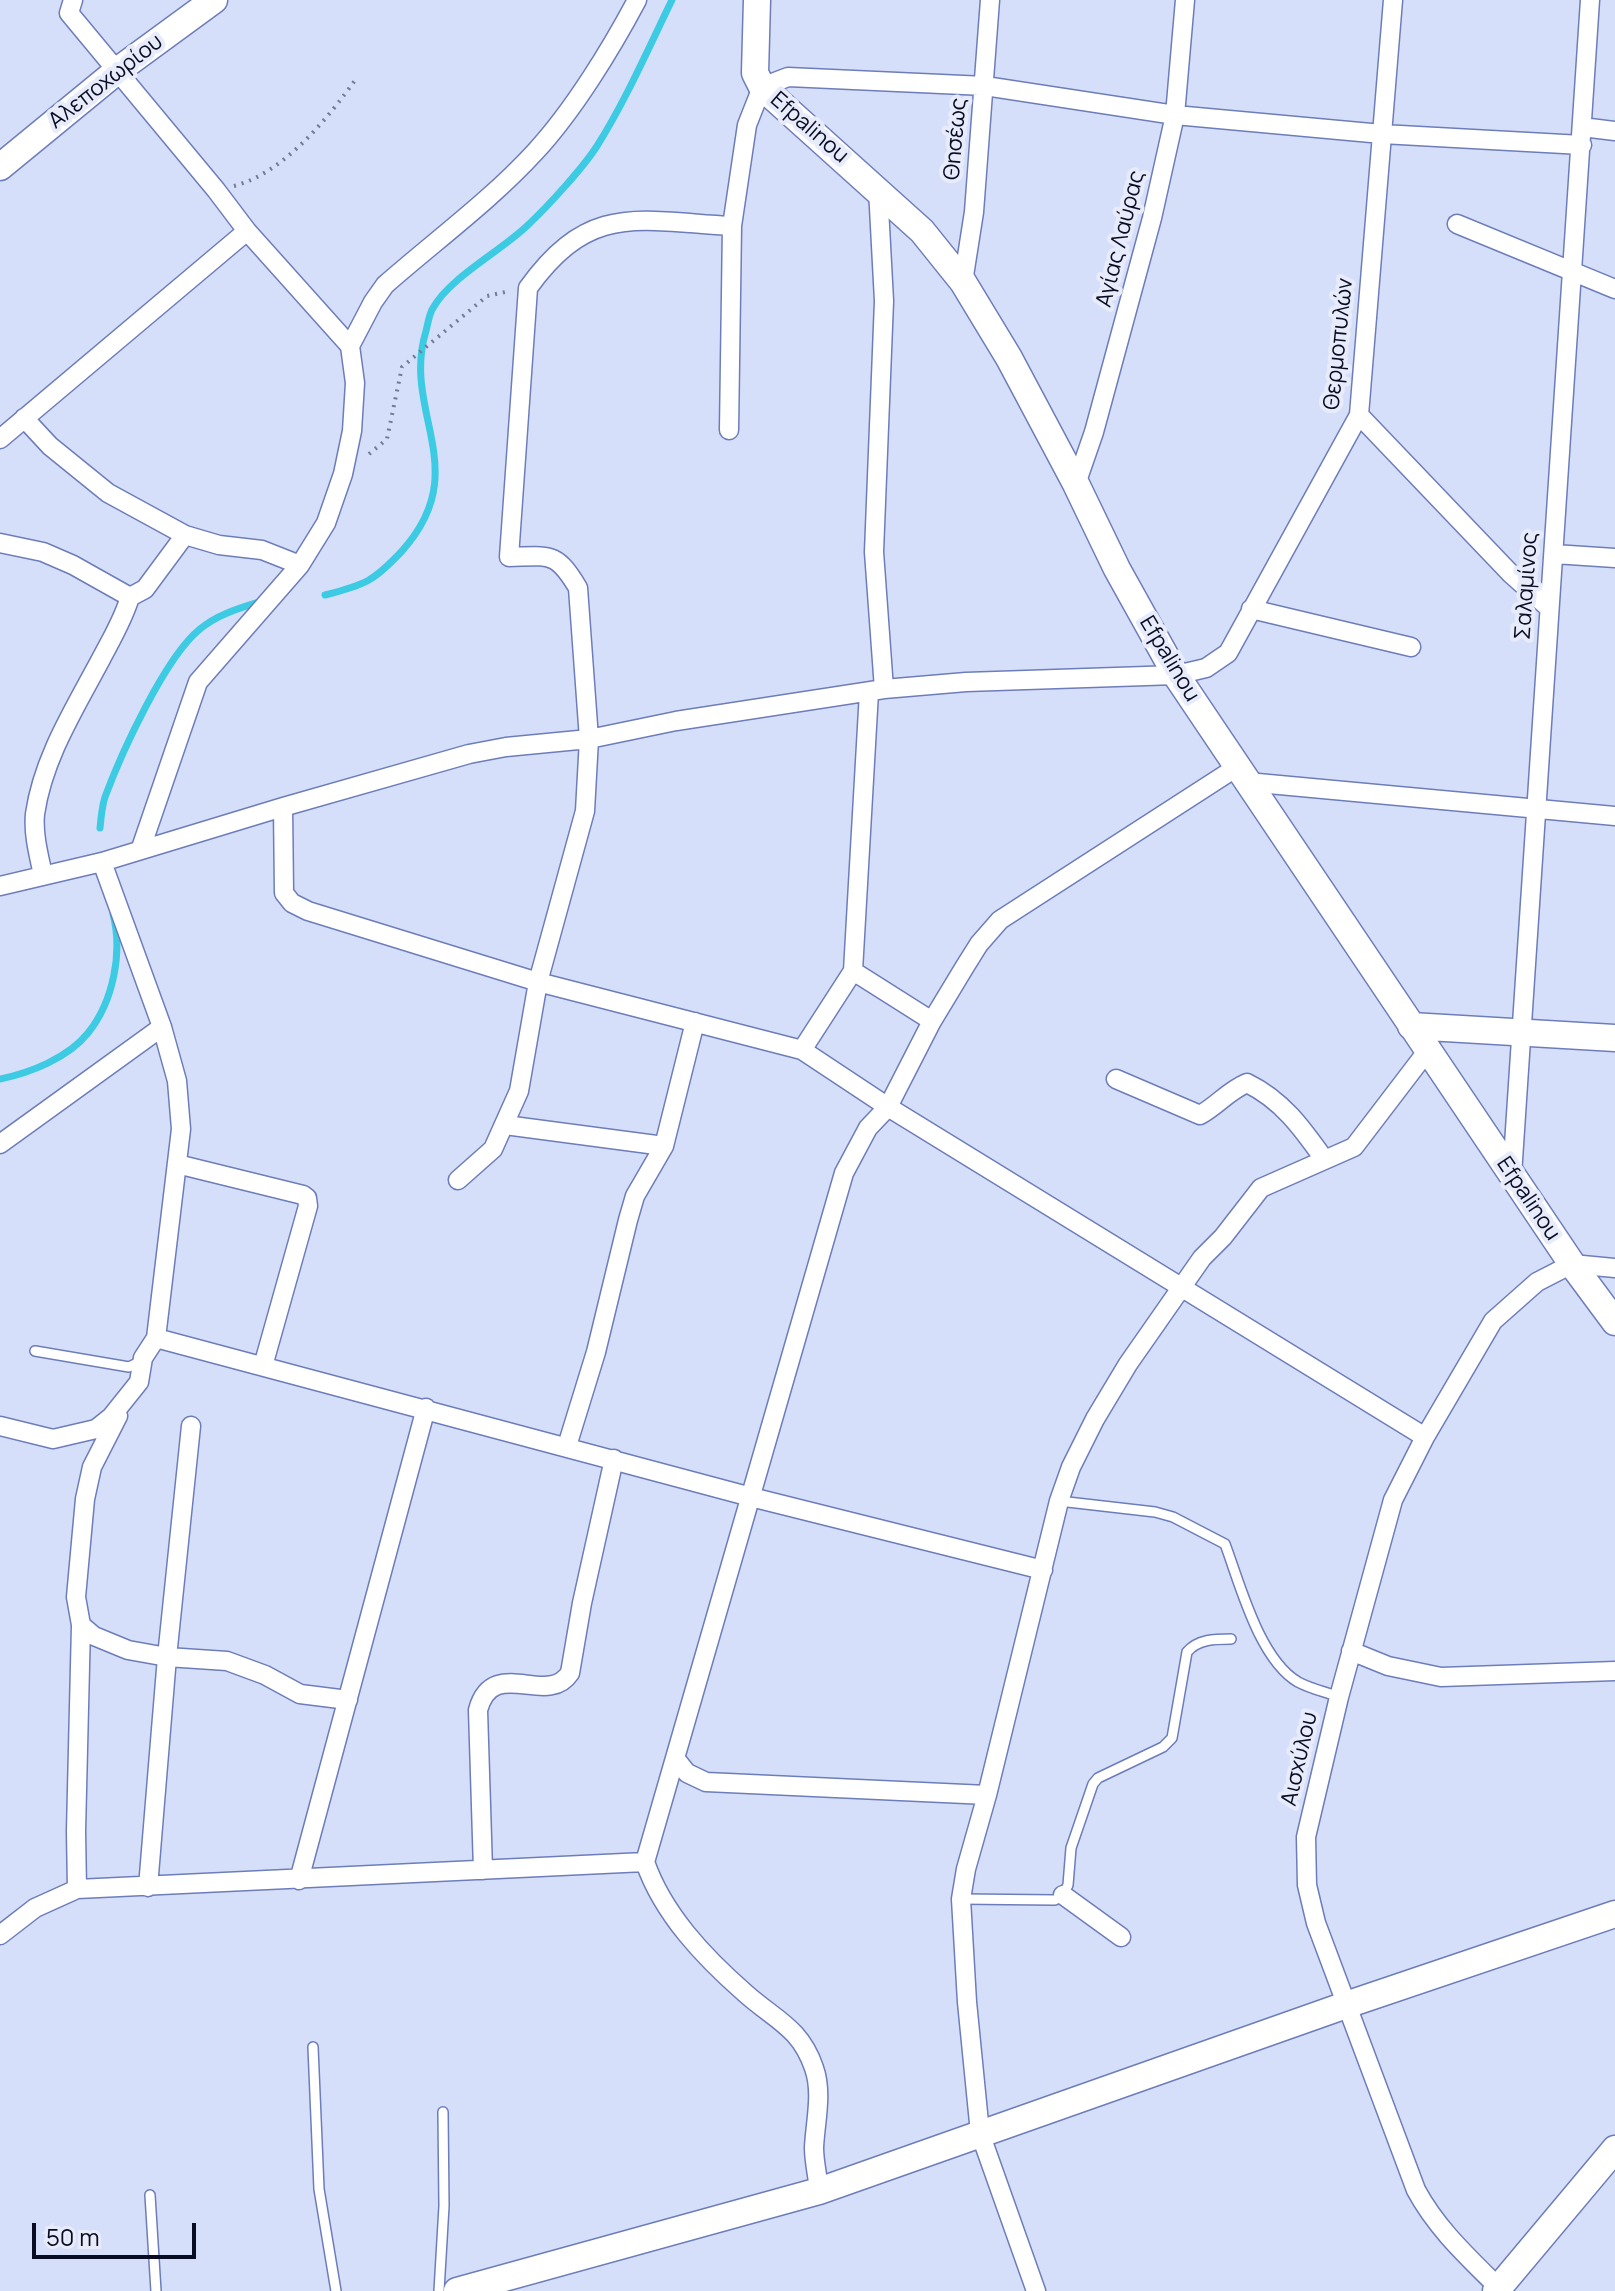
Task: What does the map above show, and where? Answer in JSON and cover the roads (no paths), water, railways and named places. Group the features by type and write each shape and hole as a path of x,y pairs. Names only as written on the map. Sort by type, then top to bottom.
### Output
{"street":[{"path":"73,0 69,13 247,231 350,346 355,383 353,419 343,474 326,523 300,565 198,682 141,848"},
{"name":"Αλεποχωρίου","path":"0,167 117,71 214,0"},
{"path":"350,346 385,285 536,151 562,118 637,0"},
{"name":"Efpalinou","path":"757,0 755,73 762,87 922,231 963,282 1009,358 1117,569 1176,675 1572,1264 1615,1322"},
{"name":"Θησέως","path":"963,282 974,212 990,0"},
{"name":"Αγίας Λαύρας","path":"1076,484 1094,432 1152,218 1175,115 1185,0"},
{"name":"Θερμοπυλών","path":"0,886 102,862 141,848 469,754 506,747 589,739 676,721 877,690 966,682 1176,675 1206,668 1228,653 1359,415 1393,0"},
{"name":"Σαλαμίνος","path":"1512,1175 1590,0"},
{"path":"729,430 732,226 747,125 762,87 788,77 985,86 1175,115 1382,134 1582,136 1615,131"},
{"path":"802,1050 853,971 877,690 874,552 884,301 878,189"},
{"path":"458,1180 493,1149 519,1091 538,982 585,811 589,739 578,588 565,567 550,556 509,557 528,288 544,265 562,249 603,225 625,220 732,226"},
{"path":"1457,224 1615,289"},
{"path":"0,439 247,231"},
{"path":"1359,415 1511,574 1549,608"},
{"path":"24,418 50,446 108,493 185,535 219,545 262,550 300,565"},
{"path":"43,875 35,814 58,738 123,622 130,597 145,589 185,535"},
{"path":"0,543 43,552 130,597"},
{"path":"1554,554 1615,558"},
{"path":"1251,609 1411,647"},
{"path":"819,2191 814,2154 816,2073 806,2048 790,2027 744,1993 697,1946 662,1900 645,1862 844,1173 868,1128 888,1107 932,1021 979,944 1000,920 1242,774 1538,810 1615,816"},
{"path":"283,807 284,893 292,903 308,911 538,982 802,1050 888,1107 1425,1437"},
{"path":"77,1889 81,1625 76,1597 85,1499 92,1467 139,1382 143,1358 156,1338 181,1129 178,1093 162,1027 102,862"},
{"path":"853,971 932,1021"},
{"path":"567,1446 596,1352 635,1196 664,1146 695,1022"},
{"path":"1411,1026 1615,1038"},
{"path":"0,1144 162,1027"},
{"path":"1036,2291 980,2133 961,1899 1059,1501 1071,1467 1095,1419 1128,1364 1202,1258 1223,1237 1261,1188 1354,1147 1428,1050"},
{"path":"1116,1079 1200,1115 1214,1107 1231,1089 1247,1083 1265,1092 1294,1117 1324,1159"},
{"path":"505,1125 664,1146"},
{"path":"177,1164 307,1198 308,1206 263,1366"},
{"path":"1572,1264 1615,1268"},
{"name":"Αισχύλου","path":"1498,2290 1444,2234 1423,2203 1316,1923 1305,1860 1306,1837 1339,1697 1393,1500 1425,1437 1493,1321 1537,1282 1572,1264"},
{"path":"156,1338 751,1497 1043,1570"},
{"path":"0,1426 53,1439 61,1438 96,1429 127,1399"},
{"path":"299,1880 426,1408"},
{"path":"148,1887 167,1657 191,1426"},
{"path":"483,1870 478,1710 481,1697 490,1686 554,1686 565,1682 570,1673 614,1459"},
{"path":"81,1625 94,1636 128,1650 167,1657 227,1661 265,1675 300,1694 348,1700"},
{"path":"1351,1651 1388,1666 1441,1677 1615,1671"},
{"path":"675,1758 687,1773 706,1782 987,1795"},
{"path":"0,1935 35,1908 77,1889 645,1862"},
{"path":"1063,1895 1121,1937"},
{"path":"457,2291 819,2191 1346,2005 1615,1914"},
{"path":"1498,2290 1615,2149"}],"lane":[{"path":"35,1351 129,1367 143,1358"},
{"path":"1059,1501 1155,1512 1173,1517 1225,1544 1246,1607 1275,1661 1296,1681 1339,1697"},
{"path":"961,1899 1055,1900 1063,1895 1068,1885 1071,1848 1093,1784 1098,1778 1163,1747 1172,1738 1187,1652 1194,1644 1211,1639 1231,1639"},
{"path":"313,2047 319,2189 336,2291"},
{"path":"439,2291 444,2206 443,2112"},
{"path":"150,2195 156,2291"}],"waterway":[{"path":"325,595 360,585 376,575 402,551 423,522 433,494 435,467 422,388 421,360 433,308 452,285 529,224 583,165 618,111 672,0"},
{"path":"100,828 105,797 122,757 145,707 173,661 187,642 214,619 262,601"},
{"path":"0,1079 24,1073 59,1057 80,1042 97,1021 114,976 117,945 113,914"}]}
